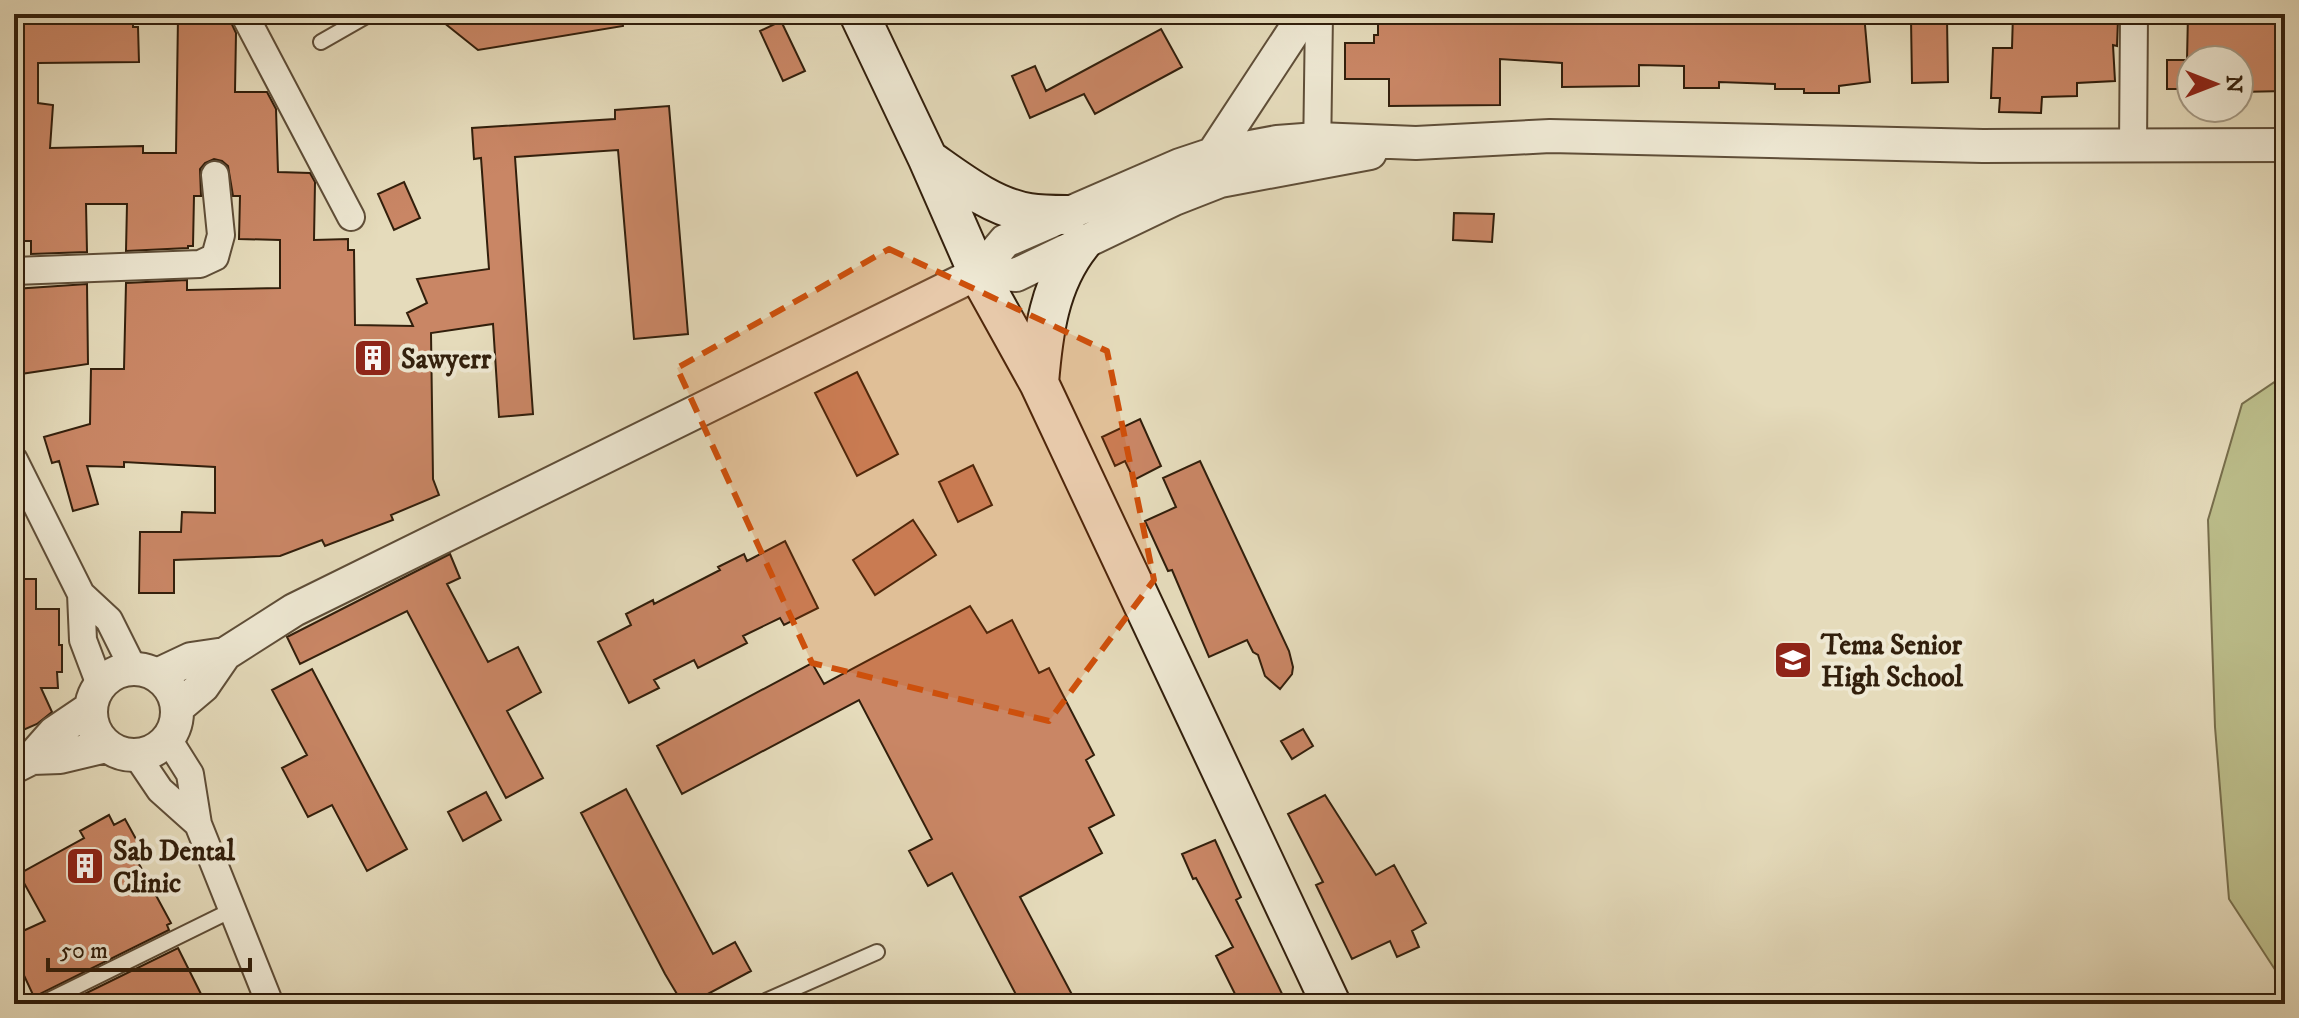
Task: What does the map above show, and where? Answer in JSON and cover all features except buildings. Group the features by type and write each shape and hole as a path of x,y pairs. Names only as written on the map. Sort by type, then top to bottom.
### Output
{"main road":[{"path":"859,14 978,273 1039,383 1331,1004"},
{"path":"928,159 988,198 1074,230 1070,257 1056,285 1043,341 1039,383"}],"street":[{"path":"244,14 351,217"},
{"path":"1213,154 1305,14"},
{"path":"1317,152 1319,14"},
{"path":"2133,147 2134,14"},
{"path":"23,762 95,696 109,676 145,672 191,659 225,654 308,603 978,273 1005,241 1074,230 1317,152 1550,136 1983,146 2285,145"},
{"path":"1074,230 1180,165 1213,154 1277,142 1317,152"},
{"path":"14,271 200,264 215,257 221,235 215,175"},
{"path":"14,460 81,594 109,620 145,672 167,684 177,708 176,725 168,739 154,750 137,756 120,754 106,746 94,728 95,696 83,640 81,594"},
{"path":"177,708 203,686 225,654"},
{"path":"168,739 190,774 198,824 270,1004"},
{"path":"23,762 106,746"},
{"path":"137,756 160,790 198,824"}],"lane":[{"path":"321,42 370,14"},
{"path":"41,1004 234,909"},
{"path":"759,1004 877,952"}],"highlighted area":[{"path":"889,249 1107,351 1154,580 1049,721 812,663 677,368"}],"green space":[{"path":"2285,375 2285,985 2229,899 2215,727 2208,520 2242,404"}],"place":[{"name":"Sawyerr","path":"373,358"},
{"name":"Tema Senior High School","path":"1793,660"},
{"name":"Sab Dental Clinic","path":"85,866"}]}
